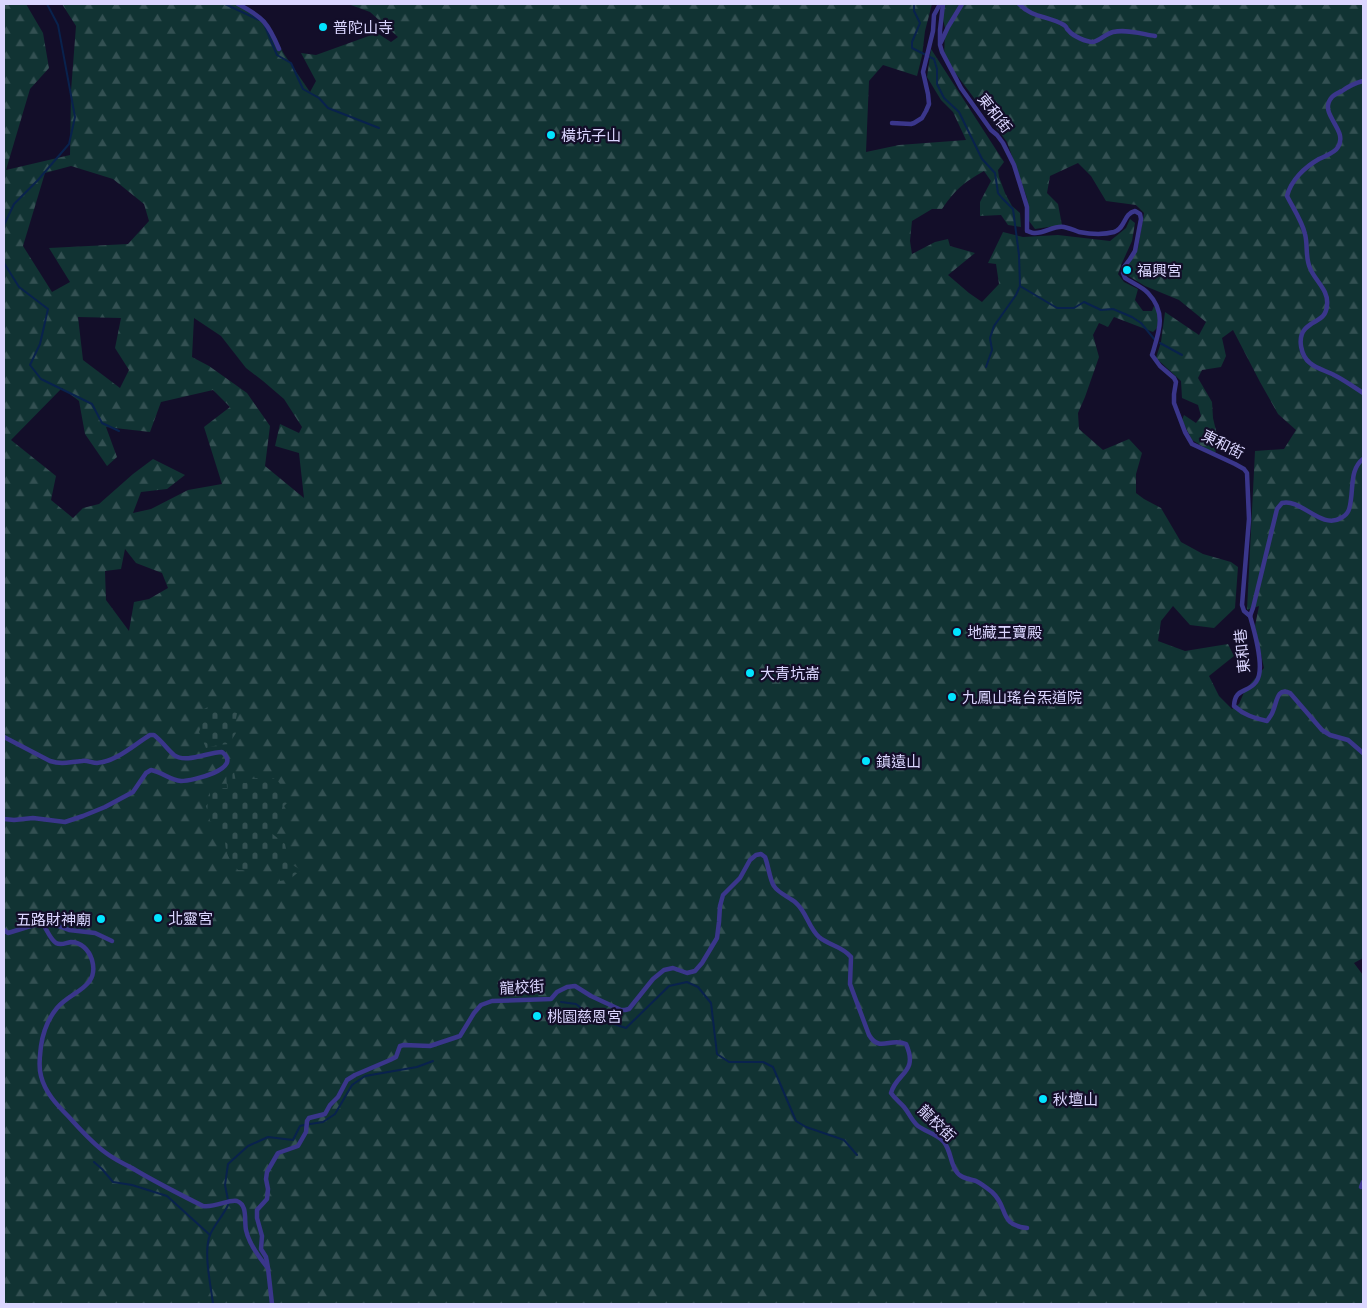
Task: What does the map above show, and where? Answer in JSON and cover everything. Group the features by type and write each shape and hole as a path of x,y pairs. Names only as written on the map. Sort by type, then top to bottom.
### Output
{"street":[{"path":"238,4 259,16 272,32 280,49"},
{"path":"892,123 911,124 922,118 929,104 922,72 933,31 934,15 942,4"},
{"name":"東和街","path":"942,4 940,30 942,52 961,88 991,130 1003,143 1014,164 1027,207 1027,231 1035,233 1064,227 1081,232 1104,234 1116,232 1120,229 1130,212 1135,211 1140,214 1141,219 1135,251 1124,267 1124,273 1125,278 1148,292 1161,318 1158,338 1152,355 1176,382 1174,403 1185,432 1192,444 1235,464 1244,469 1247,474 1249,519 1242,605 1244,611 1250,616"},
{"path":"940,45 962,4"},
{"path":"1019,4 1024,10 1060,23 1076,36 1091,42 1099,41 1104,35 1124,31 1156,36"},
{"path":"1363,81 1352,84 1332,97 1328,113 1339,130 1341,140 1338,148 1308,166 1292,184 1287,196 1305,233 1309,268 1327,295 1328,304 1322,318 1305,329 1300,336 1300,342 1309,362 1336,375 1363,393"},
{"path":"1250,616 1277,509 1282,503 1290,503 1320,519 1338,520 1346,516 1350,508 1354,469 1363,459"},
{"name":"東和巷","path":"1250,616 1260,671 1257,681 1234,698 1234,706 1253,718 1267,721 1273,713 1278,695 1286,692 1290,694 1322,730 1330,735 1348,740 1363,754"},
{"path":"4,737 58,764 84,760 96,763 104,762 150,735 154,735 174,755 181,758 186,759 213,752 222,752 226,756 221,770 190,781 173,780 151,770 146,773 133,792 95,812 65,822 33,818 4,819"},
{"name":"龍校街","path":"272,1304 268,1268 262,1249 262,1236 257,1218 258,1210 267,1199 267,1172 278,1153 298,1146 306,1132 309,1118 325,1114 338,1097 347,1080 390,1060 396,1056 400,1046 430,1046 460,1036 481,1005 492,1001 551,1000 557,992 566,987 575,986 621,1010 629,1009 653,979 664,970 673,968 686,973 695,971 702,964 717,938 720,906 724,895 740,878 750,860 756,855 761,854 765,857 773,886 796,902 804,912 811,927 823,941 844,950 851,957 850,984 873,1042 879,1044 902,1042 906,1044 910,1052 907,1071 892,1088 891,1093 905,1108 913,1122 944,1142 951,1155 952,1164 956,1172 961,1176 978,1182 994,1194 1010,1222 1019,1227 1027,1228"},
{"path":"4,930 8,933 50,923 69,930 95,933 112,940"},
{"path":"43,924 56,943 72,942 83,946 92,960 93,971 91,980 86,986 57,1008 43,1034 39,1064 44,1087 54,1102 106,1154 203,1206 213,1206 231,1201 243,1205 246,1230 257,1255 268,1268"},
{"path":"1361,1187 1363,1182"}],"green space":[{"path":"4,4 26,4 43,33 49,68 30,89 6,170 70,155 71,91 76,26 62,4 235,4 251,10 265,20 284,54 310,92 316,81 301,53 316,55 377,33 391,42 398,37 370,12 348,4 932,4 917,76 883,65 869,81 866,152 899,145 966,140 953,112 941,100 927,77 931,49 1004,162 998,170 999,177 1012,206 1020,213 1021,227 1008,225 1001,215 980,216 980,202 991,181 984,171 960,187 942,209 932,209 912,221 910,241 912,254 935,242 948,239 950,246 975,253 948,275 982,302 999,284 996,264 988,263 1003,232 1023,237 1058,235 1110,241 1126,228 1130,219 1135,223 1132,241 1118,274 1124,282 1138,289 1135,300 1143,311 1152,311 1154,306 1159,309 1159,326 1153,332 1114,317 1108,327 1099,323 1093,335 1099,357 1078,413 1079,429 1103,450 1129,439 1142,453 1136,474 1136,493 1161,508 1181,542 1203,554 1231,562 1238,567 1235,608 1214,628 1190,625 1173,606 1161,621 1158,641 1185,651 1228,644 1234,656 1209,676 1219,696 1232,709 1239,704 1245,690 1264,668 1255,626 1259,606 1247,610 1255,451 1284,449 1296,430 1278,414 1233,330 1222,338 1226,356 1221,367 1202,370 1198,378 1212,402 1213,418 1218,439 1215,454 1192,440 1182,420 1184,415 1196,423 1201,416 1198,405 1182,398 1181,381 1156,358 1161,342 1165,312 1199,335 1206,322 1179,300 1145,286 1127,275 1128,263 1138,248 1144,213 1136,205 1106,201 1091,176 1078,163 1050,176 1047,193 1058,204 1062,225 1035,229 1029,221 1027,198 1007,142 944,58 945,28 942,15 945,4 1363,4 1363,958 1354,963 1363,975 1363,1304 4,1304","holes":["71,166 113,179 144,204 149,221 128,244 49,248 70,282 52,292 23,246 45,173","78,317 121,318 115,348 129,370 120,388 83,360","194,318 221,336 246,368 284,399 302,427 299,433 280,424 275,446 299,453 304,498 265,466 270,426 247,393 209,366 192,357","62,388 79,401 85,434 107,466 117,457 106,427 150,432 161,402 213,390 230,407 204,427 222,484 188,490 151,509 133,513 141,492 167,489 185,475 153,459 99,504 83,508 73,518 51,500 56,476 11,440","125,549 136,563 162,573 168,588 149,599 134,602 129,631 106,600 105,571 121,569"]},
{"path":"212,705 237,713 236,733 229,744 206,748 199,732 204,719 204,709"},
{"path":"226,772 234,772 236,782 246,783 253,779 273,778 280,783 287,803 282,808 282,816 272,826 270,832 285,844 291,864 301,870 290,879 280,881 275,864 265,855 259,871 238,870 230,859 225,839 219,836 217,825 210,821 206,806 210,800 210,788 227,788"}],"waterway":[{"path":"4,225 14,204 69,144 75,117 58,25 47,4"},
{"path":"225,4 259,20"},
{"path":"914,4 914,11 920,23 912,42 912,48 934,59 937,69 937,84 944,98 959,112 982,159 995,173 998,193 1013,209 1019,255 1020,286 1016,295 994,326 990,338 992,350 986,367"},
{"path":"264,24 277,55 291,63 303,89 319,98 328,108 379,128"},
{"path":"4,263 19,287 48,309 40,344 30,365 41,379 92,404 102,423 119,431"},
{"path":"1020,286 1057,308 1074,308 1084,302 1101,310 1113,309 1141,323 1155,340"},
{"path":"1160,343 1182,355"},
{"path":"561,1002 576,1004 592,1017 626,1028 669,986 687,982 698,987 711,1003 717,1054 729,1062 763,1062 773,1067 796,1121 806,1127 844,1140 857,1155"},
{"path":"310,1124 323,1122 335,1114 352,1085 365,1076 417,1067 433,1061"},
{"path":"228,1200 225,1185 228,1164 248,1146 268,1137 293,1140 300,1126 304,1125"},
{"path":"94,1162 113,1182 132,1185 167,1196 210,1235"},
{"path":"213,1304 207,1260 208,1242 212,1231 228,1205"}],"place":[{"name":"普陀山寺","path":"323,27"},
{"name":"橫坑子山","path":"551,135"},
{"name":"福興宮","path":"1127,270"},
{"name":"地藏王寶殿","path":"957,632"},
{"name":"大青坑崙","path":"750,673"},
{"name":"九鳳山瑤台炁道院","path":"952,697"},
{"name":"鎮遠山","path":"866,761"},
{"name":"北靈宮","path":"158,918"},
{"name":"五路財神廟","path":"101,919"},
{"name":"桃園慈恩宮","path":"537,1016"},
{"name":"秋壇山","path":"1043,1099"}]}
